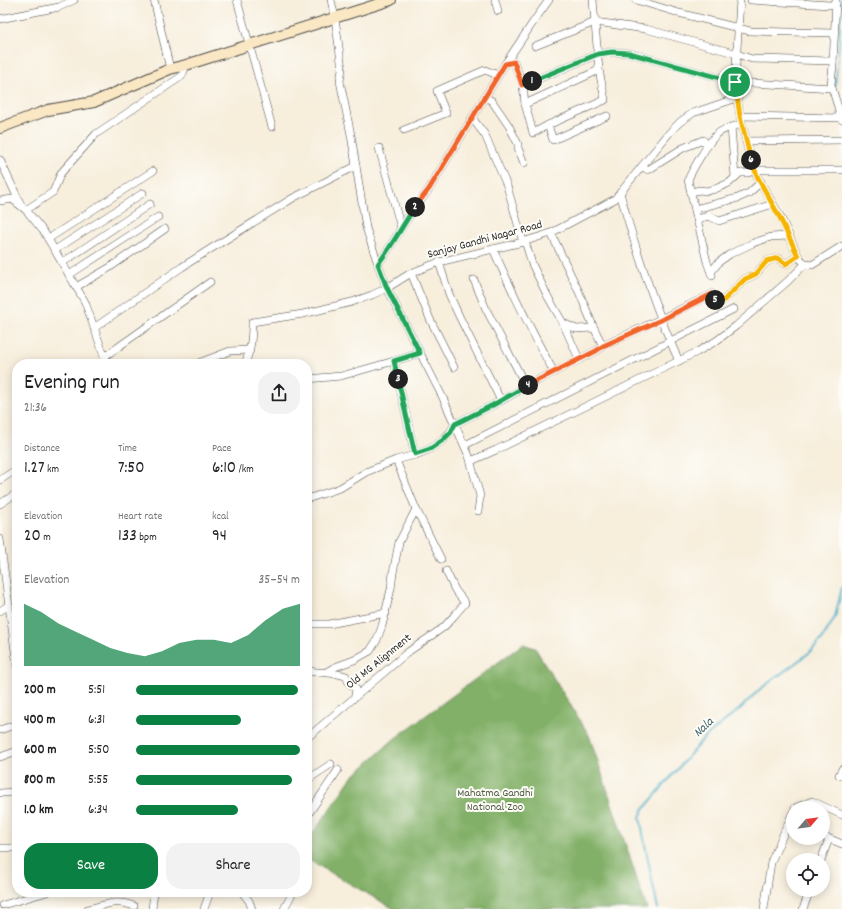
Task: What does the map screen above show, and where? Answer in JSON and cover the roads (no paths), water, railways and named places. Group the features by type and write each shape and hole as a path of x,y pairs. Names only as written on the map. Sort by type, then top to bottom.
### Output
{"street":[{"path":"0,19 59,7 74,0"},
{"path":"154,0 170,69"},
{"path":"237,0 272,127"},
{"path":"331,0 342,68 340,81 351,135 366,228 387,288 443,398 471,462 480,496 478,512"},
{"path":"0,128 48,110 94,102 170,69 391,0"},
{"path":"495,0 498,11"},
{"path":"378,264 401,228 429,189 505,64 549,0"},
{"path":"505,64 514,62 522,85 525,104 533,133 605,100 599,70 593,0"},
{"path":"636,0 679,13 750,31 834,33"},
{"path":"740,0 735,82 740,116 751,161 798,256 805,264 812,265 842,246"},
{"path":"751,0 830,5 836,1"},
{"path":"740,116 841,119 831,85 836,1"},
{"path":"535,46 596,22 646,29 752,59 833,61"},
{"path":"522,85 598,54 612,52 629,53 735,82 832,88"},
{"path":"24,208 53,192 61,173 96,134 182,76 186,65"},
{"path":"404,130 446,113 437,91 485,70 498,75"},
{"path":"525,104 599,70"},
{"path":"485,97 492,101 509,126 518,144 518,148 524,163"},
{"name":"Sanjay Gandhi Nagar Road","path":"250,350 252,339 252,322 303,314 352,302 372,295 387,288 411,273 439,262 551,234 615,199 680,122 693,113 737,98"},
{"path":"548,125 553,140 607,116"},
{"path":"472,118 485,135 507,186 532,264 579,359"},
{"path":"742,124 730,127 716,134 690,174 688,180 711,274 719,262 730,254 753,243 771,237 788,236"},
{"path":"730,127 735,177"},
{"path":"642,166 648,170 683,148 703,140 708,145"},
{"path":"746,141 842,140"},
{"path":"380,148 401,228"},
{"path":"0,160 24,208 44,232 85,302 105,359"},
{"path":"94,328 212,248 293,198 356,166"},
{"path":"48,239 153,170"},
{"path":"691,192 715,189 729,183 740,173 748,173 755,170 842,170"},
{"path":"695,209 738,198 749,193 761,182"},
{"path":"55,250 143,193"},
{"path":"620,193 661,320 679,361"},
{"path":"0,201 12,199 24,208"},
{"path":"62,263 150,204"},
{"path":"697,219 709,216 718,221 773,204"},
{"path":"69,275 158,217"},
{"path":"76,287 109,268 165,229"},
{"path":"551,234 603,346"},
{"path":"493,249 538,344 554,372"},
{"path":"312,497 340,488 366,472 430,449 451,432 455,424 603,346 661,320 712,294 716,302 724,300 745,279 756,274 767,261 778,258 786,264 798,256"},
{"path":"439,262 459,316 501,401"},
{"path":"471,462 698,352 736,326 788,281 805,264"},
{"path":"411,273 430,319 454,367"},
{"path":"474,280 486,309 526,386"},
{"path":"104,356 210,282"},
{"path":"464,445 734,309"},
{"path":"562,323 576,329 594,328"},
{"path":"209,359 230,351 250,350 247,359"},
{"path":"312,379 340,376 420,353"},
{"path":"394,361 415,454"},
{"path":"396,460 416,509 441,559"},
{"path":"0,480 12,472"},
{"path":"0,504 12,496"},
{"path":"326,672 354,660 370,651 377,640 392,589 393,573 399,542 416,509"},
{"path":"0,539 12,628"},
{"name":"Old MG Alignment","path":"312,734 408,652 444,627 465,603 455,590 446,571"},
{"path":"0,611 9,605"},
{"path":"312,624 329,624 386,613"},
{"path":"312,671 326,672 346,676 349,683 356,689 355,696"},
{"path":"0,730 12,726"},
{"path":"0,757 12,753"},
{"path":"312,777 331,764"},
{"path":"842,769 839,775 842,776"},
{"path":"312,803 338,770"},
{"path":"0,793 12,792"},
{"path":"830,809 842,815"},
{"path":"764,909 771,862 786,833"},
{"path":"830,840 842,844"},
{"path":"0,848 12,848"},
{"path":"0,898 4,908 33,897"},
{"path":"152,909 153,897"},
{"path":"204,909 208,897"},
{"path":"246,897 252,909"},
{"path":"284,909 290,897"},
{"path":"803,909 807,897"},
{"path":"88,909 110,902 125,902 134,906"}],"waterway":[{"name":"Nala","path":"835,87 841,0"},
{"name":"Nala","path":"658,909 640,817 643,810 703,739 741,708 759,690 809,653 822,639 835,617 842,588"}],"park label":[{"name":"Mahatma Gandhi National Zoo","path":"495,800"}]}
